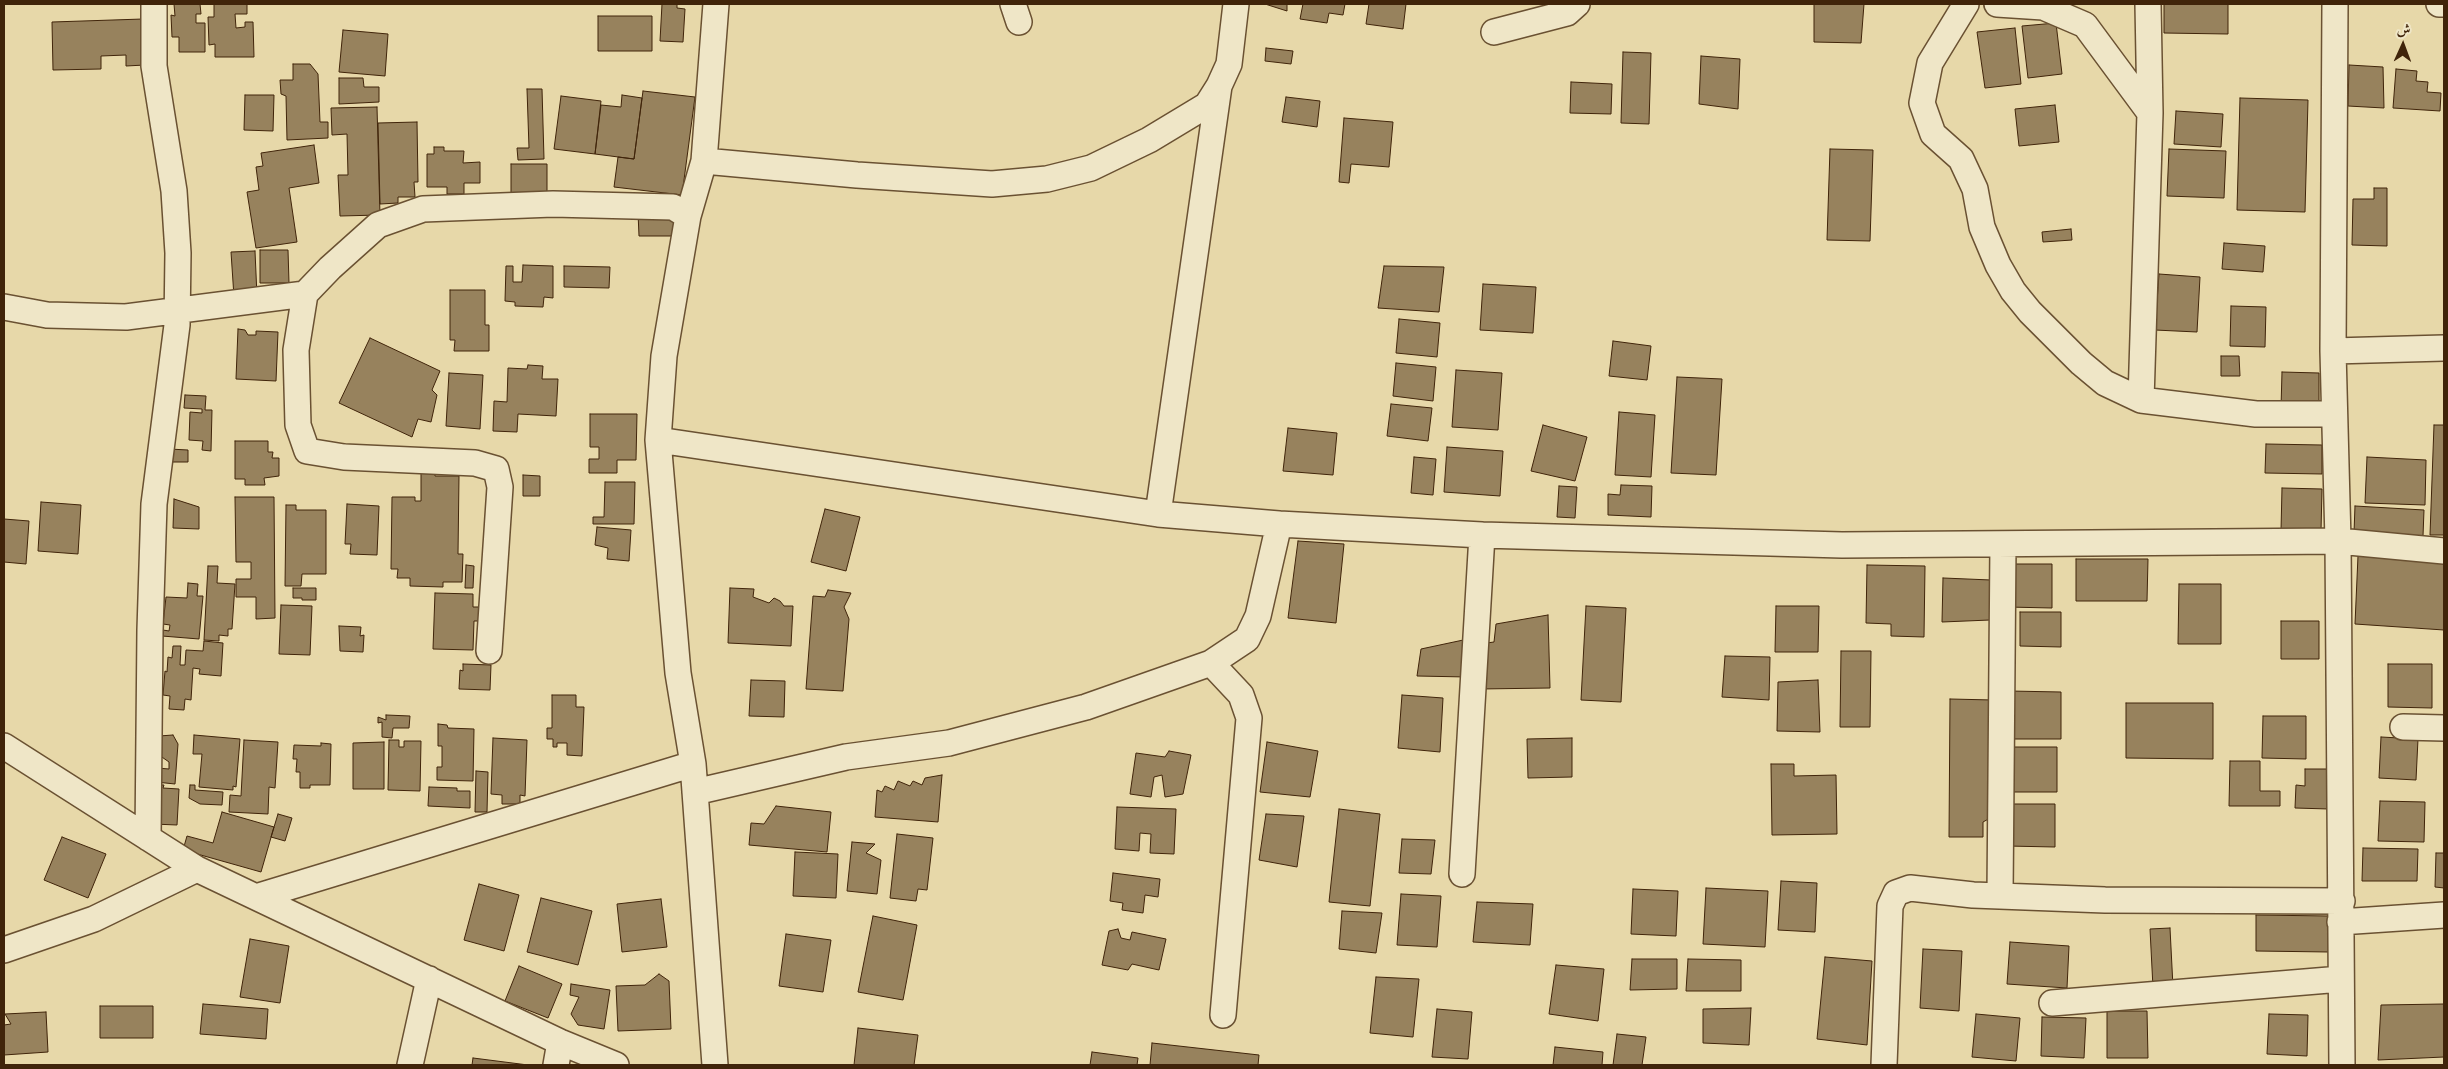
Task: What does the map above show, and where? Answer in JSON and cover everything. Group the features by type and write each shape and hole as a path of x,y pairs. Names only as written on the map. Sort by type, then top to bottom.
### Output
{"street":[{"path":"148,838 150,630 154,504 177,311 178,253 175,209 154,66 154,4"},
{"path":"715,1065 693,764 678,674 658,440 664,356 688,216 704,161 716,4"},
{"path":"704,161 857,175 992,184 1047,179 1091,168 1149,140 1206,104 1219,86 1228,64 1236,4"},
{"path":"1494,32 1567,13 1577,4"},
{"path":"1966,4 1930,63 1922,103 1933,134 1961,159 1975,189 1982,227 1998,265 2013,291 2030,312 2081,363 2105,383 2141,400 2256,414 2334,414"},
{"path":"1997,4 2043,7 2085,25 2150,114"},
{"path":"2141,400 2150,114 2148,4"},
{"path":"2335,4 2332,351 2338,541 2342,1065"},
{"path":"2439,4 2444,4"},
{"path":"1158,514 1219,86"},
{"path":"4,307 47,315 126,318 305,294 378,225 423,209 553,204 673,207 688,216"},
{"path":"305,294 296,350 298,425 307,451 344,457 475,463 496,470 500,487 489,651"},
{"path":"2332,351 2444,348"},
{"path":"658,440 1158,514 1279,524 1482,535 1842,545 2338,541 2444,551"},
{"path":"695,792 846,757 949,743 1086,707 1211,663 1247,639 1258,616 1279,524"},
{"path":"1462,874 1482,535"},
{"path":"2000,896 2003,544"},
{"path":"1211,663 1241,695 1248,718 1223,1015"},
{"path":"2403,727 2444,728"},
{"path":"4,746 197,869 429,979 558,1054 616,1065"},
{"path":"256,897 693,764"},
{"path":"4,950 94,919 197,869"},
{"path":"1884,1065 1890,906 1896,893 1910,888 2000,896 2444,915"},
{"path":"410,1065 429,979"},
{"path":"2052,1003 2341,979"}],"building":[{"path":"174,4 200,4 201,14 196,14 196,23 205,23 205,52 179,52 179,37 172,37 171,15 175,16"},
{"path":"214,4 247,4 247,14 235,14 236,28 245,27 245,22 253,22 254,57 215,57 215,44 209,45 208,17 214,17"},
{"path":"662,4 677,4 677,8 685,9 683,42 660,41"},
{"path":"1265,4 1287,4 1287,11"},
{"path":"1303,4 1345,4 1343,15 1329,13 1327,23 1300,19"},
{"path":"1369,4 1406,4 1403,29 1366,24"},
{"path":"1814,4 1864,4 1861,43 1814,42"},
{"path":"2164,4 2228,4 2228,34 2164,33"},
{"path":"598,16 652,16 652,51 598,51"},
{"path":"143,19 145,65 126,66 126,55 101,56 101,69 53,70 52,22"},
{"path":"2056,23 2062,74 2028,78 2022,26"},
{"path":"2015,28 2021,84 1985,88 1977,32"},
{"path":"343,30 388,34 385,76 339,72"},
{"path":"1266,48 1293,51 1291,64 1265,61"},
{"path":"1623,52 1651,53 1649,124 1621,123"},
{"path":"1701,56 1740,59 1738,109 1699,104"},
{"path":"293,64 310,64 318,74 320,122 328,122 328,138 287,140 286,96 281,94 280,80 293,80"},
{"path":"2349,65 2383,67 2384,108 2348,106"},
{"path":"2396,69 2417,71 2416,81 2428,82 2427,92 2441,93 2440,111 2393,108"},
{"path":"339,78 363,78 364,87 379,87 379,102 339,104"},
{"path":"1571,82 1612,84 1611,114 1570,113"},
{"path":"527,89 542,89 544,159 518,160 517,148 529,148"},
{"path":"643,91 695,97 682,195 614,187 618,157 634,159"},
{"path":"245,95 274,95 273,131 244,130"},
{"path":"622,95 642,98 634,159 595,154 601,105 621,107"},
{"path":"561,96 601,101 595,154 554,149"},
{"path":"1286,97 1320,101 1317,127 1282,122"},
{"path":"2240,98 2308,100 2305,212 2237,210"},
{"path":"2055,105 2059,142 2019,146 2015,109"},
{"path":"377,107 380,215 340,216 338,175 348,175 347,134 332,135 331,108"},
{"path":"2176,111 2223,114 2221,147 2174,144"},
{"path":"1344,118 1393,122 1389,167 1351,164 1349,183 1339,182"},
{"path":"417,122 418,182 414,182 415,197 398,197 398,203 380,204 378,123"},
{"path":"314,145 319,183 289,188 297,242 256,248 247,192 259,190 256,167 263,166 261,153"},
{"path":"434,147 444,147 444,151 464,151 463,163 480,162 480,183 464,183 464,194 447,194 447,187 427,187 427,154 434,154"},
{"path":"1830,149 1873,150 1870,241 1827,240"},
{"path":"2169,149 2226,151 2224,198 2167,196"},
{"path":"511,164 547,164 547,196 511,196"},
{"path":"2374,188 2387,188 2387,246 2352,245 2353,199 2374,199"},
{"path":"638,212 674,212 674,236 639,236"},
{"path":"2071,229 2072,240 2043,242 2042,232"},
{"path":"2224,243 2265,246 2263,272 2222,269"},
{"path":"260,250 288,250 289,283 260,283"},
{"path":"255,251 257,296 234,297 231,252"},
{"path":"523,265 553,266 553,298 544,297 543,307 515,306 515,302 505,301 506,266 513,266 513,282 522,282"},
{"path":"564,266 610,267 609,288 564,287"},
{"path":"1384,266 1444,267 1439,312 1378,308"},
{"path":"2159,274 2200,277 2197,332 2155,330"},
{"path":"1483,284 1536,287 1533,333 1480,330"},
{"path":"450,290 485,290 485,325 489,325 489,351 454,351 455,340 450,340"},
{"path":"2231,306 2266,307 2265,347 2230,346"},
{"path":"1399,319 1440,323 1437,357 1396,353"},
{"path":"238,329 245,330 248,335 256,335 256,331 278,332 276,381 236,379"},
{"path":"370,338 440,371 432,390 437,395 431,422 418,419 412,437 339,403"},
{"path":"1613,341 1651,346 1647,380 1609,376"},
{"path":"2221,356 2239,356 2240,376 2221,376"},
{"path":"1396,363 1436,367 1433,401 1393,396"},
{"path":"528,365 543,366 542,379 558,379 556,416 518,414 517,432 493,431 494,401 507,402 508,368 527,369"},
{"path":"1456,370 1502,373 1498,430 1452,427"},
{"path":"2282,372 2319,373 2319,409 2281,408"},
{"path":"449,373 483,375 480,429 446,426"},
{"path":"1677,377 1722,379 1716,475 1671,473"},
{"path":"185,395 206,396 205,410 212,410 211,451 202,450 203,441 189,440 190,412 202,413 202,409 184,408"},
{"path":"1391,404 1432,408 1428,441 1387,436"},
{"path":"1619,412 1655,415 1651,477 1615,475"},
{"path":"590,414 637,414 636,460 617,460 617,473 589,473 589,459 599,459 599,447 590,447"},
{"path":"1543,425 1587,437 1575,481 1531,471"},
{"path":"2434,425 2444,425 2444,535 2430,535"},
{"path":"1288,428 1337,433 1333,475 1283,471"},
{"path":"235,441 268,441 268,452 273,452 272,458 279,458 279,476 264,478 265,485 245,485 245,479 235,479"},
{"path":"2266,444 2322,445 2322,474 2265,473"},
{"path":"1447,447 1503,451 1500,496 1444,492"},
{"path":"169,449 188,450 188,462 169,462"},
{"path":"1414,457 1436,459 1433,495 1411,493"},
{"path":"2367,457 2426,460 2425,505 2365,503"},
{"path":"421,469 435,470 435,476 459,476 458,554 463,554 462,582 443,582 443,587 410,586 410,578 397,578 398,569 391,569 392,497 415,497 415,501 421,501"},
{"path":"523,475 540,476 540,496 523,496"},
{"path":"605,482 635,482 634,524 593,524 593,517 604,517"},
{"path":"1621,485 1652,486 1651,517 1608,515 1608,494 1620,495"},
{"path":"1559,486 1577,487 1575,518 1557,517"},
{"path":"2282,488 2322,489 2321,531 2281,531"},
{"path":"235,497 274,497 275,618 256,619 256,597 236,597 236,579 251,579 251,562 236,562"},
{"path":"174,499 199,507 199,529 173,528"},
{"path":"41,502 81,505 78,554 38,551"},
{"path":"347,504 379,506 377,555 350,554 351,544 345,544"},
{"path":"286,505 296,505 296,510 326,510 326,574 302,574 301,586 285,586"},
{"path":"2355,506 2424,510 2423,536 2354,533"},
{"path":"825,509 860,517 846,571 811,562"},
{"path":"4,519 29,521 26,564 4,562"},
{"path":"597,527 631,530 629,561 607,559 608,548 595,545"},
{"path":"1298,541 1344,544 1336,623 1288,618"},
{"path":"2358,556 2444,562 2444,630 2355,624"},
{"path":"2076,559 2148,559 2147,601 2076,601"},
{"path":"2007,564 2052,564 2052,608 2007,607"},
{"path":"466,565 474,566 473,588 465,588"},
{"path":"1867,565 1925,566 1924,637 1891,636 1891,624 1866,623"},
{"path":"208,566 218,566 217,583 235,584 232,629 228,629 228,636 219,635 219,641 204,640"},
{"path":"1943,578 1991,580 1990,620 1942,622"},
{"path":"188,583 198,584 197,596 203,596 199,639 162,636 163,630 169,631 170,625 163,624 166,597 187,598"},
{"path":"2179,584 2221,584 2221,644 2178,644"},
{"path":"293,588 316,588 316,600 293,598"},
{"path":"730,588 754,589 753,597 769,603 774,598 784,606 793,606 791,646 728,643"},
{"path":"828,590 851,593 844,607 849,619 843,691 806,689 813,596 825,597"},
{"path":"435,593 473,594 473,607 484,607 483,621 474,621 473,650 433,649"},
{"path":"281,605 312,606 310,655 279,654"},
{"path":"1586,606 1626,608 1621,702 1581,700"},
{"path":"1776,606 1819,606 1818,652 1775,652"},
{"path":"2020,612 2061,612 2061,647 2020,646"},
{"path":"1548,615 1550,688 1480,689 1479,644 1494,642 1496,624"},
{"path":"2281,621 2319,621 2319,659 2281,659"},
{"path":"339,626 361,627 360,636 364,635 363,652 340,651"},
{"path":"1468,639 1467,677 1417,676 1421,649"},
{"path":"204,641 223,643 221,676 199,674 200,669 193,668 191,700 185,699 184,710 169,709 170,696 163,695 165,671 167,672 168,657 172,658 173,646 181,646 180,665 185,665 186,650 203,651"},
{"path":"1841,651 1871,651 1870,727 1840,727"},
{"path":"1725,656 1770,657 1769,700 1722,697"},
{"path":"463,664 491,665 490,690 459,689 460,670 463,671"},
{"path":"2388,664 2432,664 2432,708 2388,707"},
{"path":"751,680 785,681 784,717 749,716"},
{"path":"1818,680 1820,732 1777,731 1778,682"},
{"path":"2009,691 2061,692 2061,739 2009,739"},
{"path":"552,695 576,695 576,707 584,707 582,756 567,755 567,743 557,743 557,747 553,747 553,739 547,739 547,728 552,728"},
{"path":"1402,695 1443,698 1440,752 1398,748"},
{"path":"1950,699 1993,700 1992,817 1983,822 1983,837 1949,837"},
{"path":"2126,703 2213,703 2213,759 2126,758"},
{"path":"386,715 410,716 409,728 393,728 392,738 382,737 382,722 378,723 378,717 386,720"},
{"path":"2263,716 2306,716 2306,759 2262,758"},
{"path":"438,724 447,725 448,728 474,729 473,781 437,780 437,767 442,767 442,746 438,746"},
{"path":"173,735 178,744 175,784 156,782 157,768 169,769 169,762 159,755 159,736"},
{"path":"194,735 240,739 236,787 233,786 233,790 199,787 202,754 193,754"},
{"path":"2381,737 2418,739 2416,780 2379,778"},
{"path":"493,738 527,740 525,796 520,795 520,804 502,804 502,795 491,794"},
{"path":"1572,738 1572,777 1528,778 1527,739"},
{"path":"244,740 278,742 275,788 269,787 268,814 229,812 230,795 241,796"},
{"path":"389,740 399,740 399,747 404,747 404,741 421,741 420,791 388,790"},
{"path":"384,742 384,789 353,789 353,743"},
{"path":"1267,742 1318,751 1310,797 1260,792"},
{"path":"321,743 331,744 330,785 310,785 310,788 300,788 300,772 296,772 297,759 293,759 294,745 321,746"},
{"path":"2011,747 2057,747 2057,792 2010,792"},
{"path":"1169,751 1191,755 1183,794 1165,797 1162,775 1154,777 1151,797 1130,794 1136,753 1165,757"},
{"path":"2230,761 2260,761 2260,791 2280,791 2280,806 2229,806"},
{"path":"1771,764 1794,764 1794,776 1836,775 1837,834 1772,835"},
{"path":"2305,769 2329,769 2329,809 2295,808 2296,785 2305,786"},
{"path":"476,771 488,772 487,812 475,812"},
{"path":"942,775 938,822 875,817 877,790 882,792 885,786 894,790 898,781 910,786 913,781 922,785 925,778"},
{"path":"159,785 164,785 163,788 179,789 177,825 153,824"},
{"path":"190,785 195,785 195,790 223,792 222,805 200,804 189,798"},
{"path":"429,787 457,788 457,791 470,791 470,808 428,806"},
{"path":"2380,801 2425,802 2424,842 2378,841"},
{"path":"2008,804 2055,804 2055,847 2007,846"},
{"path":"776,806 831,812 827,852 749,845 751,823 764,824"},
{"path":"1117,807 1176,809 1174,854 1150,853 1151,834 1140,833 1139,851 1115,849"},
{"path":"1339,809 1380,814 1370,906 1329,902"},
{"path":"222,812 274,827 261,872 183,850 187,836 213,843"},
{"path":"278,814 292,818 285,841 271,837"},
{"path":"1266,814 1304,816 1297,867 1259,860"},
{"path":"897,834 933,838 927,890 918,889 916,901 890,898"},
{"path":"62,837 106,854 88,898 44,880"},
{"path":"1402,839 1435,840 1431,874 1399,873"},
{"path":"852,842 875,844 866,853 881,860 877,894 847,891"},
{"path":"2363,848 2418,849 2417,881 2362,881"},
{"path":"795,852 838,854 836,898 793,896"},
{"path":"2436,853 2444,853 2444,888 2435,887"},
{"path":"1113,873 1160,879 1158,897 1145,895 1143,913 1122,910 1123,903 1110,901"},
{"path":"1781,881 1817,883 1815,932 1778,930"},
{"path":"479,884 519,895 504,951 464,940"},
{"path":"1706,888 1768,891 1765,947 1703,944"},
{"path":"1633,889 1678,891 1676,936 1631,934"},
{"path":"1401,894 1441,896 1437,947 1397,945"},
{"path":"541,898 592,911 578,965 527,952"},
{"path":"661,899 667,947 622,952 617,904"},
{"path":"1477,902 1533,904 1530,945 1473,942"},
{"path":"1342,911 1382,913 1376,953 1339,949"},
{"path":"2256,915 2329,916 2329,952 2256,951"},
{"path":"873,916 917,925 903,1000 858,992"},
{"path":"2170,928 2173,987 2153,988 2150,929"},
{"path":"1118,929 1121,938 1130,940 1132,932 1166,939 1159,970 1132,964 1128,970 1102,965 1109,931"},
{"path":"786,934 831,940 823,992 779,986"},
{"path":"250,939 289,946 280,1003 240,997"},
{"path":"2010,942 2069,946 2067,988 2007,984"},
{"path":"1923,949 1962,951 1959,1011 1920,1008"},
{"path":"1825,957 1872,961 1867,1045 1817,1039"},
{"path":"1632,959 1677,959 1677,989 1630,990"},
{"path":"1688,959 1741,960 1741,991 1686,991"},
{"path":"1556,965 1604,969 1598,1021 1549,1014"},
{"path":"519,966 562,984 548,1018 505,1001"},
{"path":"659,974 669,981 671,1029 618,1031 616,986 645,985"},
{"path":"1376,977 1419,979 1413,1037 1370,1033"},
{"path":"571,984 610,990 604,1029 578,1025 571,1014 579,997 570,995"},
{"path":"203,1004 268,1009 266,1039 200,1034"},
{"path":"2444,1004 2444,1057 2378,1060 2381,1005"},
{"path":"100,1006 153,1006 153,1038 100,1038"},
{"path":"1751,1008 1749,1045 1703,1043 1703,1009"},
{"path":"1437,1009 1472,1012 1468,1059 1432,1057"},
{"path":"2107,1011 2147,1011 2148,1058 2107,1058"},
{"path":"46,1012 48,1052 4,1055 4,1025 11,1024 5,1014"},
{"path":"1976,1014 2020,1018 2016,1061 1972,1057"},
{"path":"2269,1014 2308,1015 2307,1056 2267,1054"},
{"path":"2042,1017 2086,1018 2084,1058 2041,1056"},
{"path":"858,1028 918,1035 914,1065 854,1065"},
{"path":"1617,1034 1646,1037 1642,1065 1613,1065"},
{"path":"1152,1043 1259,1055 1258,1065 1150,1065"},
{"path":"1555,1047 1603,1052 1602,1065 1553,1065"},
{"path":"1092,1052 1138,1058 1137,1065 1090,1065"},
{"path":"473,1058 528,1065 472,1065"}]}
